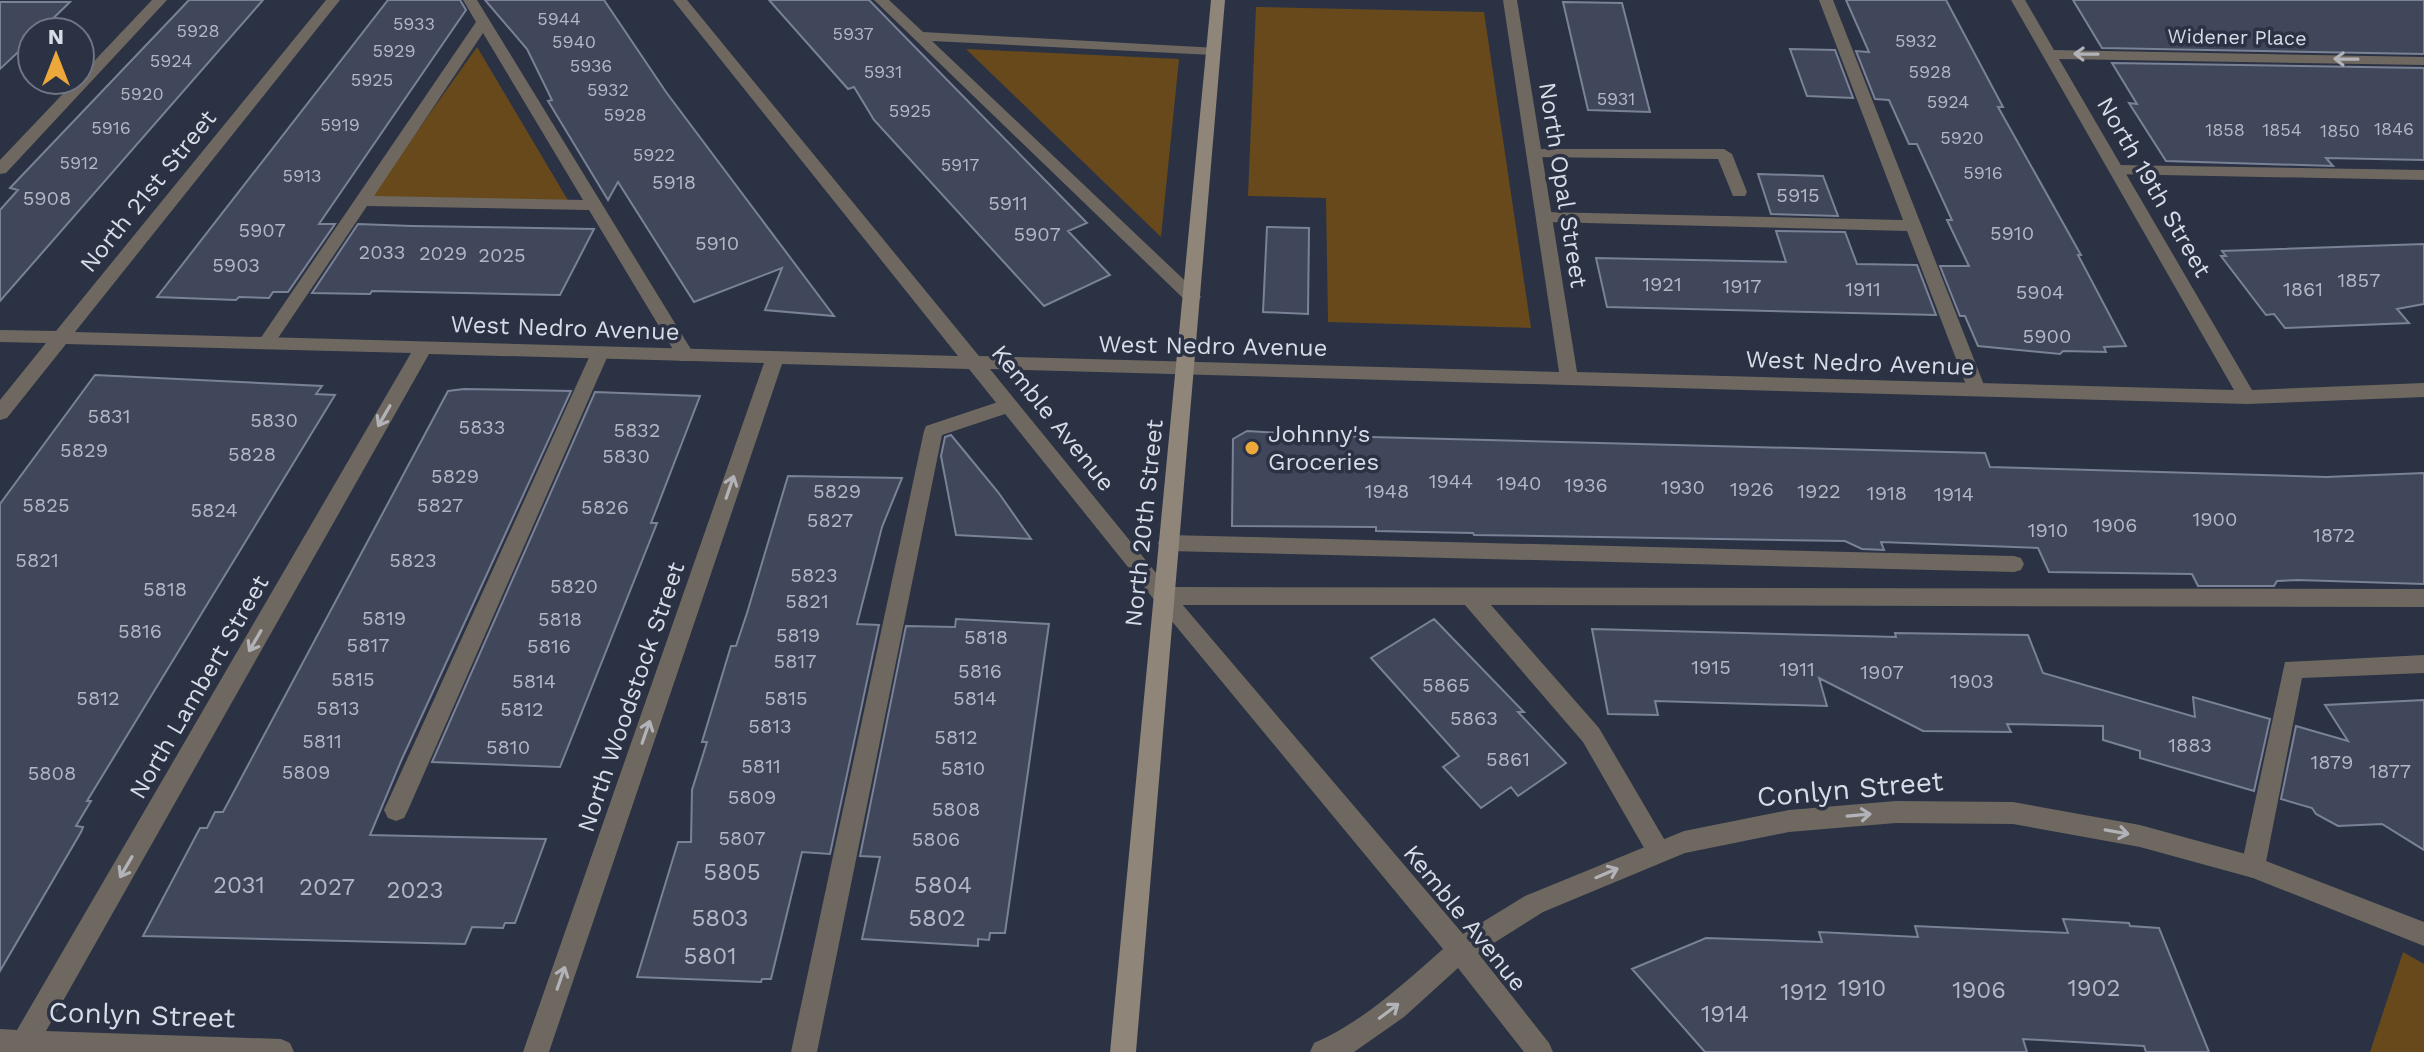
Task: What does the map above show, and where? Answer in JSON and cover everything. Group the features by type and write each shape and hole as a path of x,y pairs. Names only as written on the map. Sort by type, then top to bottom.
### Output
{"street":[{"path":"0,169 160,0"},
{"name":"North 21st Street","path":"0,413 333,0"},
{"path":"470,0 686,356"},
{"name":"Kemble Avenue","path":"680,0 1163,596 1460,950 1540,1052"},
{"path":"881,0 1192,297"},
{"name":"North 20th Street","path":"1123,1052 1218,0"},
{"name":"North Opal Street","path":"1510,0 1569,378"},
{"path":"1826,0 1977,390"},
{"name":"North 19th Street","path":"2018,0 2247,397"},
{"path":"266,343 483,22"},
{"path":"918,36 1213,51"},
{"name":"Widener Place","path":"2049,54 2424,61"},
{"path":"1534,154 1724,154 1739,192"},
{"path":"2117,170 2424,175"},
{"path":"360,201 595,205"},
{"path":"1544,217 1914,226"},
{"name":"West Nedro Avenue","path":"0,336 2247,397 2424,390"},
{"name":"North Lambert Street","path":"15,1045 423,348"},
{"path":"396,810 600,353"},
{"name":"North Woodstock Street","path":"536,1052 775,358"},
{"path":"804,1052 933,431 1010,405"},
{"path":"1168,543 2014,564"},
{"path":"1163,596 2424,598"},
{"path":"1470,596 1591,735 1659,852"},
{"path":"2253,867 2293,669 2424,664"},
{"name":"Conlyn Street","path":"1323,1052 1340,1046 1395,1008 1460,950 1534,904 1684,842 1789,821 1896,812 2013,813 2140,836 2253,867 2424,934"},
{"name":"Conlyn Street","path":"15,1045 281,1052"}],"shaded area":[{"path":"1256,7 1484,12 1531,328 1328,322 1326,198 1248,196"},
{"path":"477,47 569,202 369,199"},
{"path":"966,49 1179,59 1161,237"},
{"path":"2403,952 2424,964 2424,1052 2370,1052"}],"building":[{"path":"189,0 263,0 0,301 0,210 18,190 10,188"},
{"path":"388,0 460,0 466,10 319,224 335,224 288,292 273,292 269,298 239,297 236,300 157,297"},
{"path":"485,0 604,0 666,92 834,316 765,310 782,268 694,302 618,182 608,200 548,101 552,100 527,49"},
{"path":"769,0 869,0 1087,223 1068,231 1110,275 1044,306 874,120 854,87 848,89"},
{"path":"1846,0 1946,0 2003,107 1998,107 2081,255 2078,255 2126,346 2104,347 2106,352 2063,351 2060,354 1978,346 1965,316 1960,316 1940,266 1969,266 1947,220 1952,220 1917,144 1909,144 1889,100 1875,99 1856,51 1869,52"},
{"path":"2073,0 2424,0 2424,54 2102,48"},
{"path":"0,2 70,2 56,16 16,16 16,54 0,69"},
{"path":"1563,2 1622,3 1650,112 1588,110"},
{"path":"1790,49 1835,50 1853,98 1807,96"},
{"path":"2112,63 2424,68 2424,160 2326,158 2333,166 2166,161 2129,103 2137,104"},
{"path":"1758,174 1823,176 1838,216 1771,214"},
{"path":"358,224 594,229 560,295 372,291 370,294 312,293"},
{"path":"1267,227 1309,228 1308,314 1263,312"},
{"path":"1776,231 1845,232 1857,264 1917,265 1936,315 1607,307 1596,258 1786,262"},
{"path":"2424,244 2424,304 2397,309 2409,323 2285,328 2274,314 2266,315 2221,256 2226,256 2222,251"},
{"path":"95,375 322,386 316,394 335,395 87,801 91,801 76,826 83,827 81,832 0,971 0,504"},
{"path":"448,391 571,391 370,835 546,839 515,923 505,923 503,928 472,927 465,944 143,936 200,828 207,828 215,812 223,812"},
{"path":"595,392 700,396 651,523 657,523 560,767 432,762"},
{"path":"1247,431 1332,436 1985,453 1990,467 2326,477 2424,473 2424,584 2298,580 2277,581 2274,586 2198,586 2192,574 2049,572 2038,548 1881,542 1884,550 1862,549 1845,541 1474,535 1376,531 1376,527 1232,526 1233,439"},
{"path":"951,435 998,492 1031,539 956,535 941,456 945,437"},
{"path":"788,476 902,478 882,527 857,624 879,625 830,854 802,852 771,979 762,979 761,982 637,977 678,842 691,842 692,790 707,742 702,742 731,646 736,646 747,613"},
{"path":"956,619 1049,624 1005,933 990,933 989,940 978,939 978,946 862,939 880,857 860,856 906,626 955,627"},
{"path":"1434,619 1524,712 1518,712 1566,763 1518,796 1511,787 1481,808 1443,767 1459,756 1371,658"},
{"path":"1592,629 1896,637 1895,633 2028,635 2043,673 2195,717 2193,697 2270,719 2254,791 2140,758 2140,751 2103,740 2103,726 2007,724 2011,732 1923,731 1819,678 1827,706 1655,701 1658,715 1608,714"},
{"path":"2424,700 2424,850 2382,824 2338,826 2316,814 2312,808 2281,799 2296,726 2348,741 2325,705"},
{"path":"2063,919 2159,928 2209,1052 2146,1052 2144,1046 2023,1039 2027,1052 1705,1052 1632,969 1706,938 1822,942 1819,932 1918,937 1915,926 2068,933"}],"place":[{"name":"Johnny's Groceries","path":"1252,448"}]}
